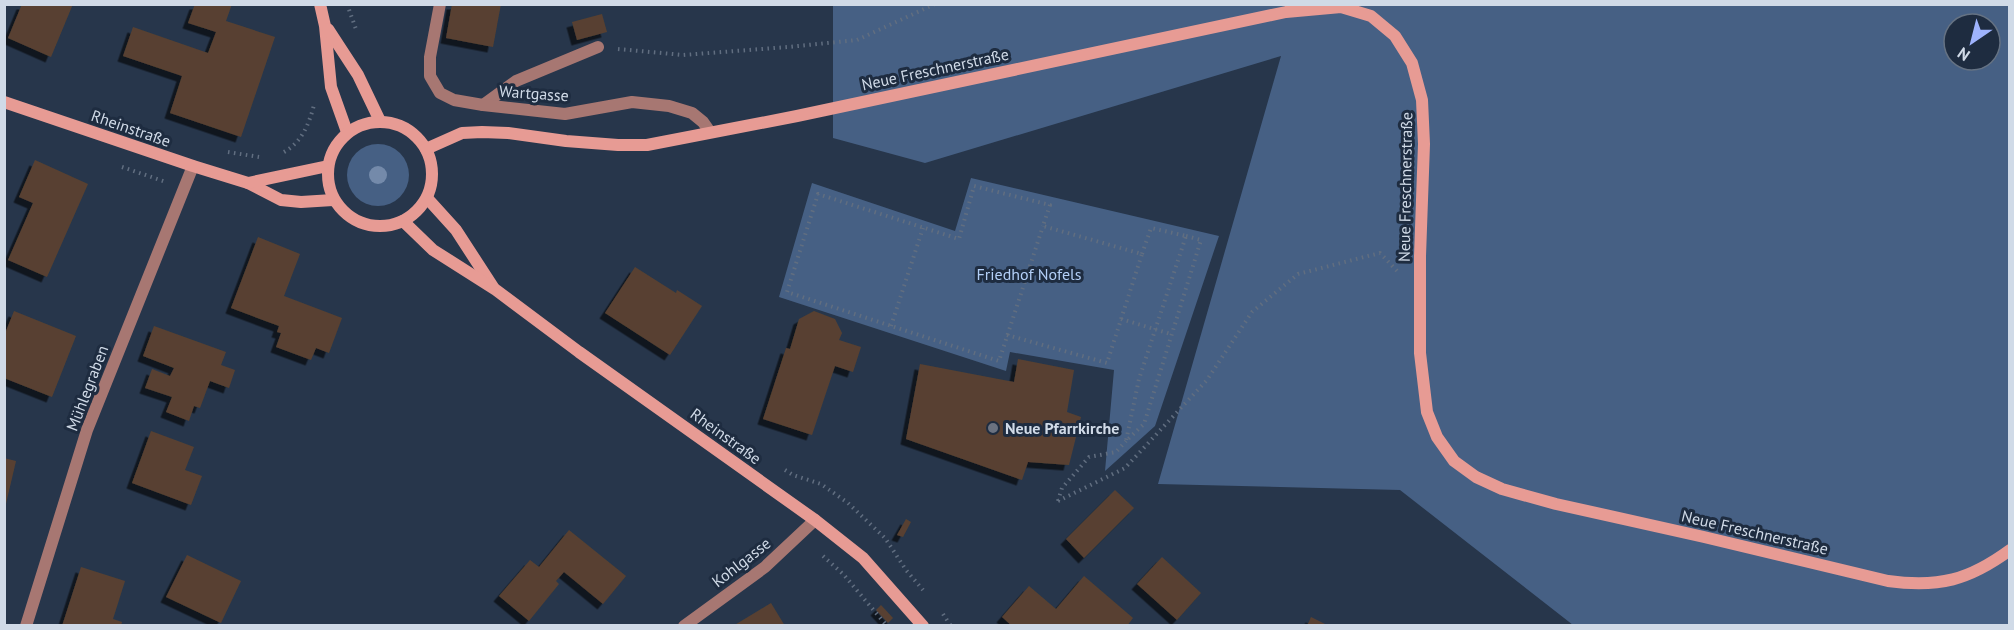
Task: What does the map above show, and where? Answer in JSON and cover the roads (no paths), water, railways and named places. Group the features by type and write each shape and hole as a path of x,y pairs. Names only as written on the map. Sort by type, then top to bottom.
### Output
{"street":[{"path":"320,4 325,26 331,87 347,132"},
{"name":"Wartgasse","path":"440,4 430,57 430,76 440,93 454,100 565,114 632,102 669,106 692,114 710,132"},
{"name":"Neue Freschnerstraße","path":"426,149 462,133 508,133 566,141 647,145 797,116 1275,15 1341,7 1371,16 1395,36 1412,63 1422,100 1424,144 1420,352 1427,412 1437,437 1454,461 1476,477 1502,489 1556,504 1888,581 1916,585 1939,583 1965,576 1995,561 2010,550"},
{"path":"325,26 358,75 380,121"},
{"path":"483,105 516,81 598,47"},
{"name":"Rheinstraße","path":"4,102 248,183 281,200 301,202 333,200"},
{"path":"380,121 399,125 418,138 426,149 432,170 432,181 427,198 403,221 387,227 372,226 348,216 333,200 327,181 328,166 333,150 347,132 366,122 380,121"},
{"name":"Mühlegraben","path":"26,626 87,430 193,166"},
{"name":"Rheinstraße","path":"248,183 328,166"},
{"name":"Rheinstraße","path":"427,198 456,230 496,290"},
{"name":"Rheinstraße","path":"403,221 433,250 496,290 815,520 863,558 923,626"},
{"name":"Kohlgasse","path":"684,626 765,567 815,520"}],"place":[{"name":"Neue Pfarrkirche","path":"993,428"}],"park label":[{"name":"Friedhof Nofels","path":"1029,274"}]}
